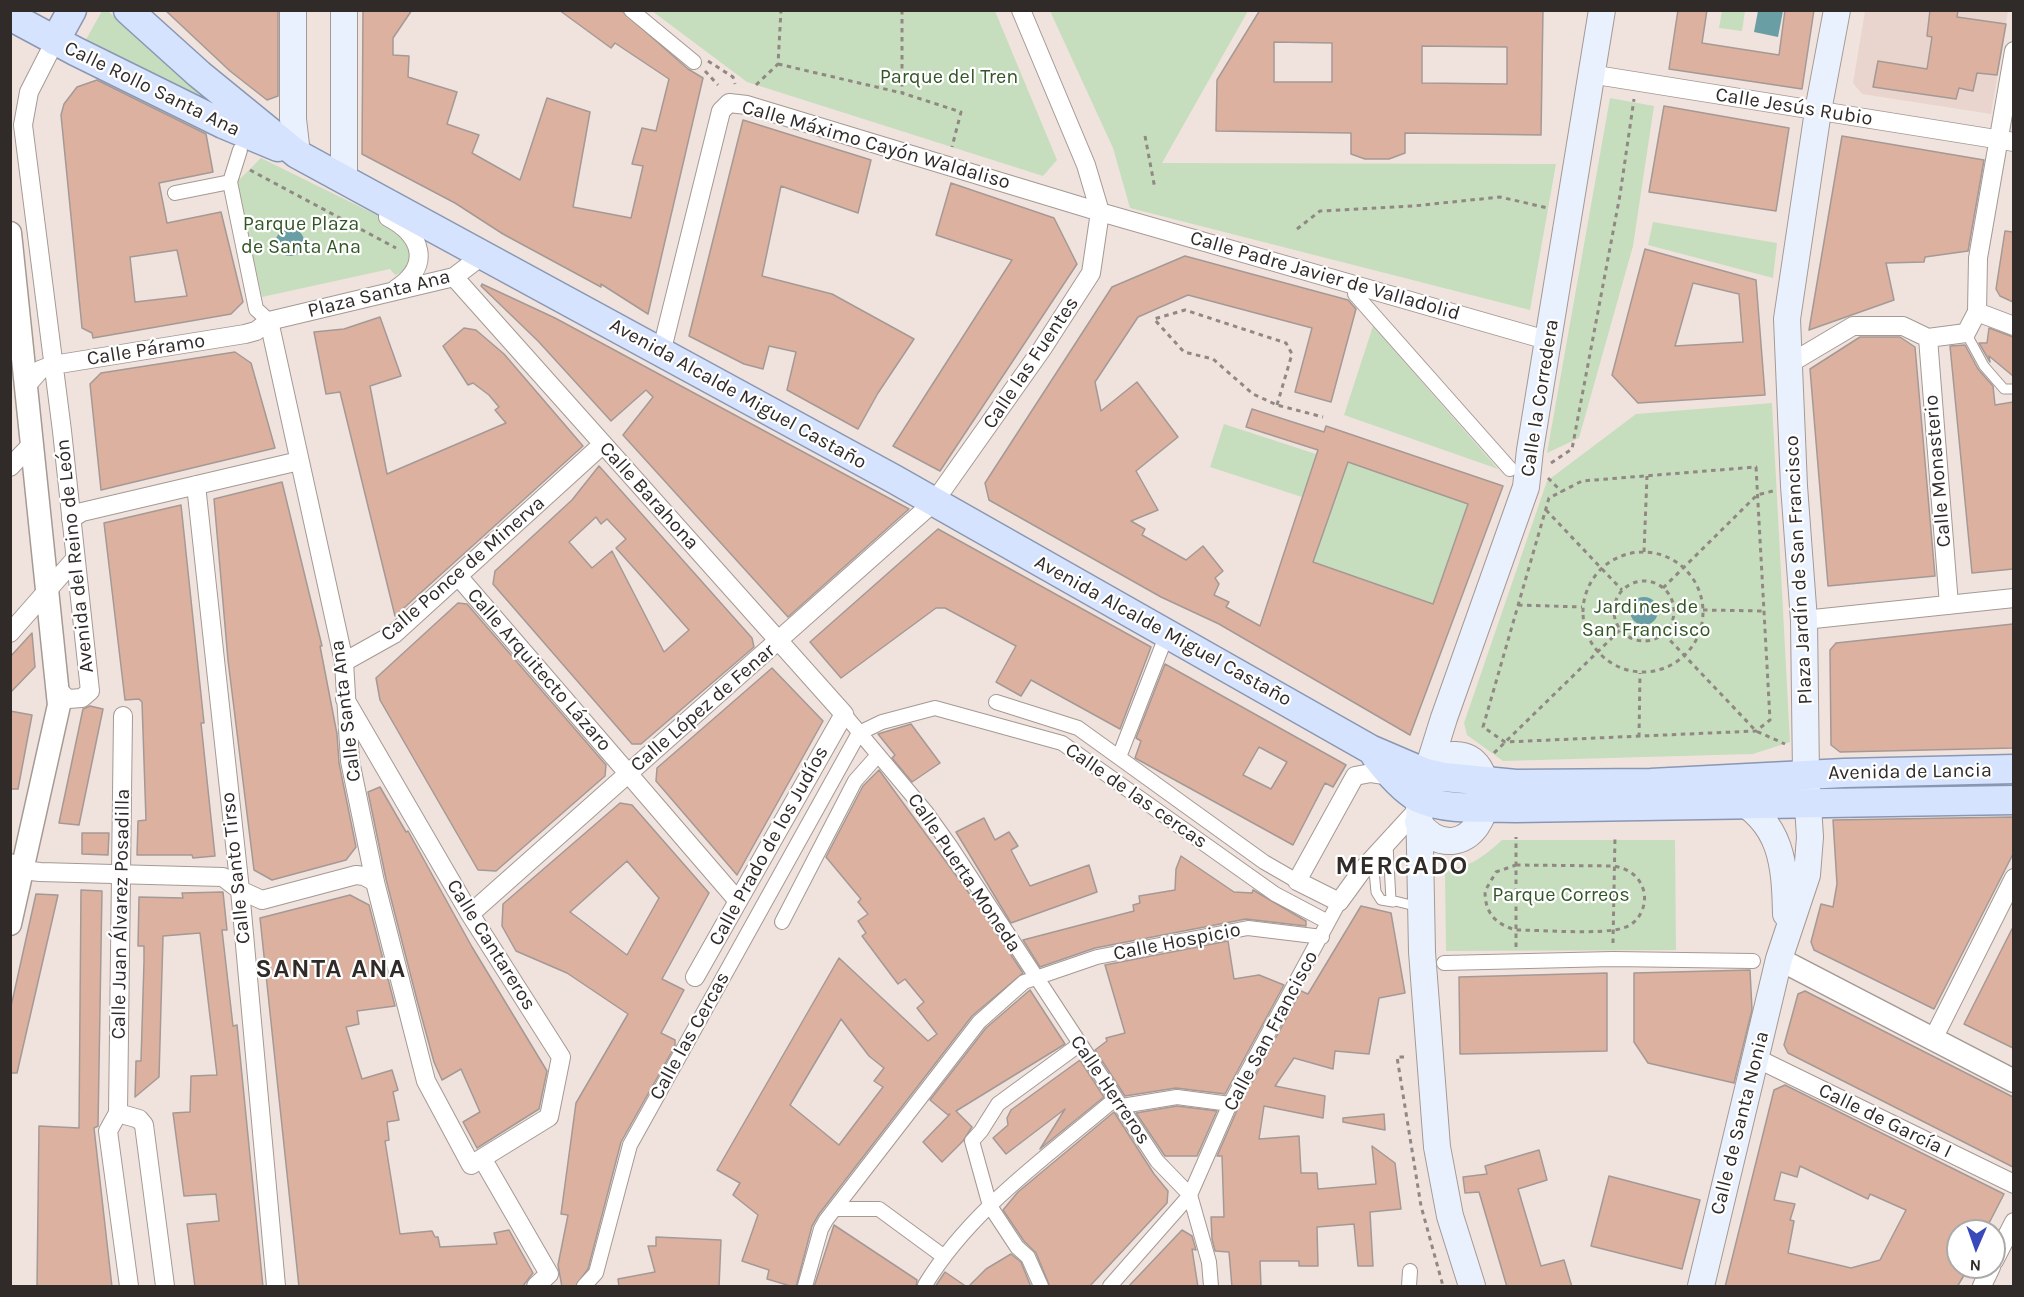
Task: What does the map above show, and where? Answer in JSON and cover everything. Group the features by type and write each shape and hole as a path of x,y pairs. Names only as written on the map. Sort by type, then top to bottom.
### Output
{"main road":[{"path":"56,41 72,10"},
{"name":"Avenida Alcalde Miguel Castaño","path":"128,10 199,74 307,159 934,502 1370,749"},
{"path":"293,10 293,119 307,159"},
{"path":"344,10 344,179"},
{"name":"Calle la Corredera","path":"1420,800 1526,487 1530,450 1550,340 1590,74 1602,10"},
{"name":"Plaza Jardín de San Francisco","path":"1786,932 1807,875 1810,837 1806,775 1804,620 1794,486 1787,319 1818,111 1837,10"},
{"name":"Calle Rollo Santa Ana","path":"10,16 238,131 307,159"},
{"path":"1370,749 1420,800"},
{"path":"1370,749 1390,776 1420,800 1443,804 1486,782 1704,782 1806,775"},
{"path":"1472,1287 1450,1216 1437,1148 1434,963 1420,907 1420,800 1438,759 1460,755 1476,763 1486,782"},
{"name":"Avenida de Lancia","path":"1806,775 2013,770"},
{"path":"1749,805 1783,796 1806,775"},
{"path":"1486,782 1749,805 1808,804"},
{"path":"1704,782 1749,805 1774,836 1785,871 1786,932"},
{"name":"Avenida de Lancia","path":"1808,804 2013,800"},
{"name":"Calle de Santa Nonia","path":"1701,1287 1786,932"}],"street":[{"path":"631,10 694,62"},
{"path":"1021,10 1086,165 1100,212"},
{"name":"Avenida del Reino de León","path":"10,233 14,294 33,443 62,565 90,691 82,698 68,699 59,691 49,589 62,565 71,519 24,112 29,92 56,41"},
{"path":"1789,364 1853,326 1903,326 1928,338 1966,333 1977,312 1978,258 2006,141 2013,51"},
{"name":"Calle Jesús Rubio","path":"1590,74 2006,141"},
{"name":"Calle Máximo Cayón Waldaliso","path":"661,354 721,111 729,103 747,105 1100,212"},
{"name":"Calle Santa Ana","path":"240,150 230,183 256,309 269,321 344,662 353,782 375,882 426,1081 476,1161 546,1282"},
{"path":"307,159 354,200 400,223 417,243 420,256 416,271 405,283 390,292"},
{"path":"235,164 250,170"},
{"path":"175,193 230,183"},
{"name":"Calle Padre Javier de Valladolid","path":"1100,212 1550,340"},
{"name":"Calle las Fuentes","path":"934,502 1042,349 1091,273 1100,212"},
{"name":"Plaza Santa Ana","path":"269,321 454,277 483,255"},
{"path":"14,294 40,263"},
{"name":"Calle Barahona","path":"454,277 844,714"},
{"path":"1355,294 1510,469"},
{"path":"1977,312 2013,326"},
{"name":"Calle Páramo","path":"27,385 39,370 53,365 245,334 256,331 269,321"},
{"name":"Calle Monasterio","path":"1928,338 1949,605"},
{"path":"10,467 33,443"},
{"name":"Calle Ponce de Minerva","path":"344,662 394,634 603,444"},
{"path":"71,519 82,512 299,461"},
{"name":"Calle Santo Tirso","path":"196,485 240,890 276,1287"},
{"name":"Calle López de Fenar","path":"470,914 934,502"},
{"name":"Calle Arquitecto Lázaro","path":"458,576 738,901"},
{"path":"10,633 32,611 49,589"},
{"path":"1804,620 2013,598"},
{"path":"1119,757 1167,634"},
{"path":"10,924 16,867 59,705 59,691"},
{"name":"Calle Cantareros","path":"345,699 470,914 561,1057 549,1117 476,1161"},
{"path":"996,702 1078,728 1264,862 1339,902 1420,800"},
{"name":"Calle de las cercas","path":"859,733 882,722 935,708 1062,743 1275,894 1328,922"},
{"name":"Calle Puerta Moneda","path":"844,714 951,847 1036,979"},
{"name":"Calle Prado de los Judíos","path":"695,977 844,714"},
{"name":"Calle Juan Álvarez Posadilla","path":"118,1113 123,716"},
{"name":"Calle las Cercas","path":"584,1287 596,1273 630,1144 859,733"},
{"path":"782,922 855,781 879,756"},
{"path":"353,782 384,768"},
{"path":"1297,881 1355,776 1371,773 1390,776"},
{"path":"16,867 122,875 223,878 240,890 262,900 356,875 364,876 375,882"},
{"path":"1933,1039 2013,878"},
{"name":"Calle San Francisco","path":"1110,1287 1190,1194 1230,1104 1339,902"},
{"name":"Calle Hospicio","path":"805,1287 821,1229 826,1220 979,1022 1011,991 1024,982 1097,957 1248,928 1322,937"},
{"path":"1779,959 2013,1081"},
{"path":"1434,963 1753,961"},
{"name":"Calle Herreros","path":"1036,979 1157,1161 1190,1194"},
{"path":"1041,1287 1028,1257 1017,1247 990,1206 972,1140 981,1131 998,1104 1080,1044"},
{"name":"Calle de García I","path":"1756,1058 2013,1184"},
{"path":"925,1285 943,1256 990,1206 1118,1103 1177,1097 1230,1104"},
{"path":"129,1287 108,1131 118,1113 139,1119 144,1125 165,1287"},
{"path":"1190,1194 1209,1262 1211,1287"},
{"path":"835,1209 879,1209 943,1256"},
{"path":"2006,1236 2013,1222"},
{"path":"1409,1287 1410,1271"}],"lane":[{"path":"1966,333 1984,366 2004,389 2013,389"},
{"path":"1388,839 1389,896 1393,902"},
{"path":"1372,858 1376,892 1381,900 1420,907"}],"path":[{"path":"756,85 778,64 781,10"},
{"path":"902,10 902,93"},
{"path":"694,62 709,60 733,77 735,84"},
{"path":"778,64 902,93 961,112 952,147"},
{"path":"715,80 718,85"},
{"path":"1548,465 1572,449 1613,230 1634,97"},
{"path":"1146,136 1155,189"},
{"path":"250,170 406,252"},
{"path":"1297,229 1320,211 1413,206 1500,197 1548,208"},
{"path":"1277,405 1292,354 1286,342 1185,310 1154,319 1184,352 1213,359 1253,394 1277,405 1323,417"},
{"path":"1756,467 1770,720 1756,731 1505,742 1483,727 1549,498 1562,492 1582,481 1756,467"},
{"path":"1644,552 1647,476"},
{"path":"1547,477 1562,492"},
{"path":"1663,588 1757,495 1783,489"},
{"path":"1546,510 1622,590"},
{"path":"1644,552 1665,556 1683,568 1694,580 1701,594 1703,610 1698,635 1684,656 1664,668 1640,672 1624,670 1610,663 1597,652 1588,639 1583,624 1582,607 1588,586 1600,569 1621,556 1644,552"},
{"path":"1644,581 1663,588 1671,598 1674,610 1671,623 1664,634 1642,642 1634,640 1620,630 1613,616 1613,608 1622,590 1632,583 1644,581"},
{"path":"1518,605 1582,607"},
{"path":"1703,610 1764,611"},
{"path":"1486,782 1505,742 1620,630"},
{"path":"1664,634 1756,731 1786,744"},
{"path":"1639,737 1640,672"},
{"path":"1516,837 1516,961"},
{"path":"1614,930 1615,837"},
{"path":"1441,874 1451,863 1460,859"},
{"path":"1516,865 1614,866 1634,874 1644,893 1641,914 1634,922 1614,930 1516,930 1495,921 1488,913 1485,891 1496,872 1516,865"},
{"path":"1404,1057 1396,1057 1421,1206 1443,1287"}],"shaded area":[{"path":"1865,11 2008,11 1991,114 1862,94 1853,83"}],"green space":[{"path":"102,11 108,11 223,110 84,43"},
{"name":"Parque del Tren","path":"652,11 995,11 1057,160 1043,176 747,82"},
{"path":"1050,11 1248,11 1162,163 1556,164 1530,310 1130,208 1113,148"},
{"path":"1722,11 1745,11 1742,31 1719,28"},
{"path":"1610,98 1654,106 1633,246 1579,438 1547,453"},
{"name":"Parque Plaza de Santa Ana","path":"261,158 397,225 408,241 411,256 403,272 395,275 390,269 262,297 236,183"},
{"path":"1653,222 1777,243 1773,278 1648,245"},
{"path":"1373,326 1498,469 1344,415"},
{"name":"Jardines de San Francisco","path":"1772,403 1790,742 1753,754 1503,761 1467,735 1464,723 1547,481 1636,414"},
{"path":"1224,424 1316,454 1302,497 1210,467"},
{"path":"1348,462 1468,504 1433,604 1313,562"},
{"name":"Parque Correos","path":"1502,840 1675,840 1676,950 1446,951 1445,874 1451,869 1477,860"}],"water":[{"path":"1758,11 1783,11 1778,37 1754,32"},
{"path":"290,228 300,232 304,242 300,252 290,256 280,252 276,242 280,232"},
{"path":"1644,597 1654,601 1658,611 1654,621 1644,625 1634,621 1630,611 1634,601"}],"building":[{"path":"165,10 278,10 278,96 267,100 230,71"},
{"path":"363,10 412,10 393,38 393,55 409,56 408,77 457,92 447,124 479,135 472,153 520,180 547,98 590,112 573,207 631,218 643,166 632,164 642,128 656,131 669,79 615,43 611,48 559,10 621,10 688,69 703,78 648,314 601,284 601,287 503,234 455,203 362,154"},
{"path":"1260,10 1543,10 1541,135 1405,133 1405,153 1389,159 1365,159 1351,154 1351,133 1216,131 1217,80","holes":["1274,42 1332,43 1332,82 1274,82","1422,46 1507,47 1507,84 1422,83"]},
{"path":"1678,10 1707,10 1702,43 1779,55 1785,10 1814,10 1802,89 1669,69"},
{"path":"1930,10 1958,10 1957,17 2006,24 1997,75 1977,73 1973,91 1959,88 1956,99 1873,87 1878,61 1927,69 1932,37 1927,36"},
{"path":"97,80 206,134 213,172 159,183 167,223 221,212 243,302 231,314 93,338 92,333 82,328 61,115 64,104 77,87","holes":["177,250 187,296 135,302 130,257"]},
{"path":"1664,106 1789,128 1776,211 1649,192"},
{"path":"743,120 871,160 858,213 781,186 762,276 832,294 914,339 878,393 858,429 787,390 796,352 769,346 763,369 744,364 689,336"},
{"path":"1842,136 1984,160 1968,251 1925,257 1924,262 1886,263 1894,300 1809,330"},
{"path":"951,183 1054,218 1077,264 940,471 893,446 1012,260 936,235"},
{"path":"2005,231 2013,232 2013,302 2000,296 1996,289"},
{"path":"1645,249 1756,280 1765,395 1638,403 1612,375","holes":["1693,283 1739,294 1743,342 1675,346"]},
{"path":"1185,256 1348,300 1356,309 1331,402 1295,392 1312,328 1188,295 1138,317 1095,382 1101,411 1137,382 1178,437 1136,471 1158,510 1131,521 1145,529 1142,535 1186,560 1203,546 1223,571 1215,578 1219,584 1214,595 1229,602 1226,607 1260,626 1318,450 1246,427 1252,409 1324,432 1326,426 1503,486 1410,735 1219,624 1161,597 989,500 985,483 1112,287","holes":["1348,462 1468,504 1433,604 1313,562"]},
{"path":"482,284 555,318 909,509 788,617 623,435 653,397 646,390 611,421 538,341 481,286"},
{"path":"380,317 401,376 370,386 387,474 506,423 495,410 499,407 489,395 473,383 468,385 443,346 464,328 476,330 504,354 583,446 395,616 340,392 326,394 314,332 344,329"},
{"path":"1989,328 2013,337 2013,376 1989,356 1990,362 1979,343 1987,343"},
{"path":"1860,337 1900,337 1915,347 1935,576 1828,586 1810,369"},
{"path":"1965,345 1978,369 1993,386 1995,405 2013,402 2013,569 1972,573 1950,346"},
{"path":"235,352 251,363 275,448 101,490 90,384 101,373"},
{"path":"599,466 752,638 754,647 641,744 632,744 493,584 495,571 572,500","holes":["596,517 601,524 607,519 626,539 616,548 689,630 664,652 612,551 592,568 569,542"]},
{"path":"282,482 322,646 320,646 337,734 339,763 356,847 346,860 272,880 254,870 228,660 214,499"},
{"path":"181,505 204,723 201,723 215,856 193,858 192,855 137,855 138,821 146,820 142,702 139,699 125,700 104,523"},
{"path":"938,529 1151,647 1120,729 1031,680 1021,696 996,682 1016,646 945,608 936,608 841,678 810,642"},
{"path":"458,603 467,604 606,765 605,776 496,871 478,870 380,700 376,678"},
{"path":"2013,624 2013,748 1840,752 1831,745 1830,650 1836,643"},
{"path":"32,633 35,667 10,693 10,657"},
{"path":"1165,664 1346,765 1333,787 1325,783 1293,845 1135,758 1141,741 1136,738","holes":["1259,747 1287,762 1271,789 1243,775"]},
{"path":"772,668 823,721 737,875 656,781 657,768"},
{"path":"90,706 103,709 79,825 59,823 83,709"},
{"path":"10,711 32,715 18,789 10,789"},
{"path":"911,724 940,763 912,782 892,758 895,755 878,734"},
{"path":"879,770 982,911 1023,973 972,1016 819,1214 812,1226 796,1287 794,1287 767,1279 769,1270 742,1261 758,1215 733,1195 740,1183 717,1170 839,958 928,1041 937,1034 917,1008 924,1002 905,979 898,984 862,936 866,933 858,921 868,914 858,902 861,899 826,857 863,786","holes":["841,1019 869,1056 884,1068 874,1081 883,1087 839,1145 790,1105"]},
{"path":"380,787 406,832 408,831 472,947 547,1071 539,1109 477,1148 463,1122 480,1112 461,1069 442,1080 434,1062 417,1000 386,879 368,792"},
{"path":"620,803 632,805 709,893 662,979 684,990 661,1033 675,1040 675,1046 621,1142 588,1269 575,1287 562,1287 558,1265 568,1215 561,1214 576,1103 628,1014 567,973 516,951 502,926 503,904","holes":["627,861 659,898 627,955 570,912"]},
{"path":"2013,817 2013,854 1934,1009 1814,950 1811,942 1821,904 1833,907 1837,884 1833,820"},
{"path":"984,818 995,840 1009,832 1018,846 1011,850 1030,886 1089,865 1097,892 1011,923 956,832"},
{"path":"82,833 109,833 108,855 82,854"},
{"path":"1181,856 1234,892 1252,893 1253,890 1306,921 1306,926 1246,919 1095,948 1040,967 1023,940 1134,911 1133,905 1140,903 1139,896 1175,890 1176,869"},
{"path":"81,890 102,891 98,1126 94,1128 112,1287 37,1287 39,1126 79,1128"},
{"path":"223,892 227,930 222,930 233,1026 237,1025 263,1287 195,1287 187,1224 219,1221 216,1194 184,1196 173,1113 190,1112 191,1076 217,1075 200,933 163,936 159,1077 135,1097 136,1061 141,1061 144,962 144,946 138,946 139,897 183,898 182,893"},
{"path":"36,894 58,895 17,1073 10,1073 10,1011"},
{"path":"350,895 369,905 395,1006 357,1011 359,1024 346,1027 362,1079 392,1070 398,1090 393,1092 399,1120 387,1122 389,1140 385,1141 400,1234 432,1231 435,1237 438,1237 440,1247 497,1244 494,1233 509,1230 533,1273 522,1287 299,1287 260,918"},
{"path":"1361,906 1391,913 1405,993 1379,998 1369,1054 1335,1051 1333,1069 1294,1058 1275,1086 1325,1096 1323,1118 1264,1106 1259,1139 1299,1136 1301,1173 1317,1173 1318,1189 1376,1184 1372,1146 1395,1163 1401,1209 1370,1212 1373,1266 1358,1266 1354,1224 1317,1227 1318,1266 1299,1266 1299,1261 1260,1261 1261,1287 1232,1287 1229,1252 1215,1251 1212,1239 1211,1217 1224,1217 1222,1156 1217,1156 1238,1108 1301,991 1308,994"},
{"path":"2013,927 2013,1048 1964,1024"},
{"path":"1228,941 1234,979 1259,975 1284,985 1225,1094 1176,1088 1125,1096 1095,1050 1107,1041 1106,1038 1125,1033 1105,965"},
{"path":"1750,970 1752,1010 1734,1083 1648,1063 1634,1042 1634,973"},
{"path":"1607,973 1607,1051 1460,1054 1459,977"},
{"path":"1030,990 1065,1044 956,1111 972,1127 963,1141 942,1162 923,1142 950,1114 948,1115 930,1100 986,1028"},
{"path":"1805,991 2013,1097 2013,1167 1788,1053 1784,1045 1798,994"},
{"path":"1080,1060 1104,1097 1040,1149 1065,1109 1006,1154 993,1138 1008,1125 1007,1118 1011,1110"},
{"path":"1785,1085 2004,1194 1991,1219 1946,1219 1946,1279 1962,1279 1957,1287 1725,1287 1774,1090","holes":["1800,1166 1868,1199 1870,1194 1906,1210 1880,1260 1851,1268 1788,1253 1794,1221 1790,1220 1795,1204 1774,1200 1781,1172 1797,1177"]},
{"path":"1177,1106 1217,1111 1197,1156 1165,1156 1136,1113"},
{"path":"1114,1112 1154,1174 1168,1191 1167,1203 1089,1287 1050,1287 1036,1253 1024,1241 1003,1210 1018,1192"},
{"path":"1384,1114 1385,1130 1343,1122 1343,1118"},
{"path":"1539,1150 1547,1180 1518,1189 1541,1266 1564,1260 1572,1287 1507,1287 1479,1192 1465,1193 1463,1177 1487,1174 1485,1166"},
{"path":"1609,1176 1700,1200 1682,1269 1591,1246"},
{"path":"834,1225 917,1280 916,1287 814,1287"},
{"path":"1182,1230 1192,1236 1196,1250 1192,1249 1198,1287 1128,1287"},
{"path":"656,1237 721,1240 719,1287 619,1287 618,1279 655,1272 648,1246 656,1246"},
{"path":"1011,1254 1021,1262 1031,1287 968,1287 986,1269"},
{"path":"945,1272 967,1287 935,1287"}],"district":[{"name":"MERCADO","path":"1402,867"},
{"name":"SANTA ANA","path":"331,970"}]}
